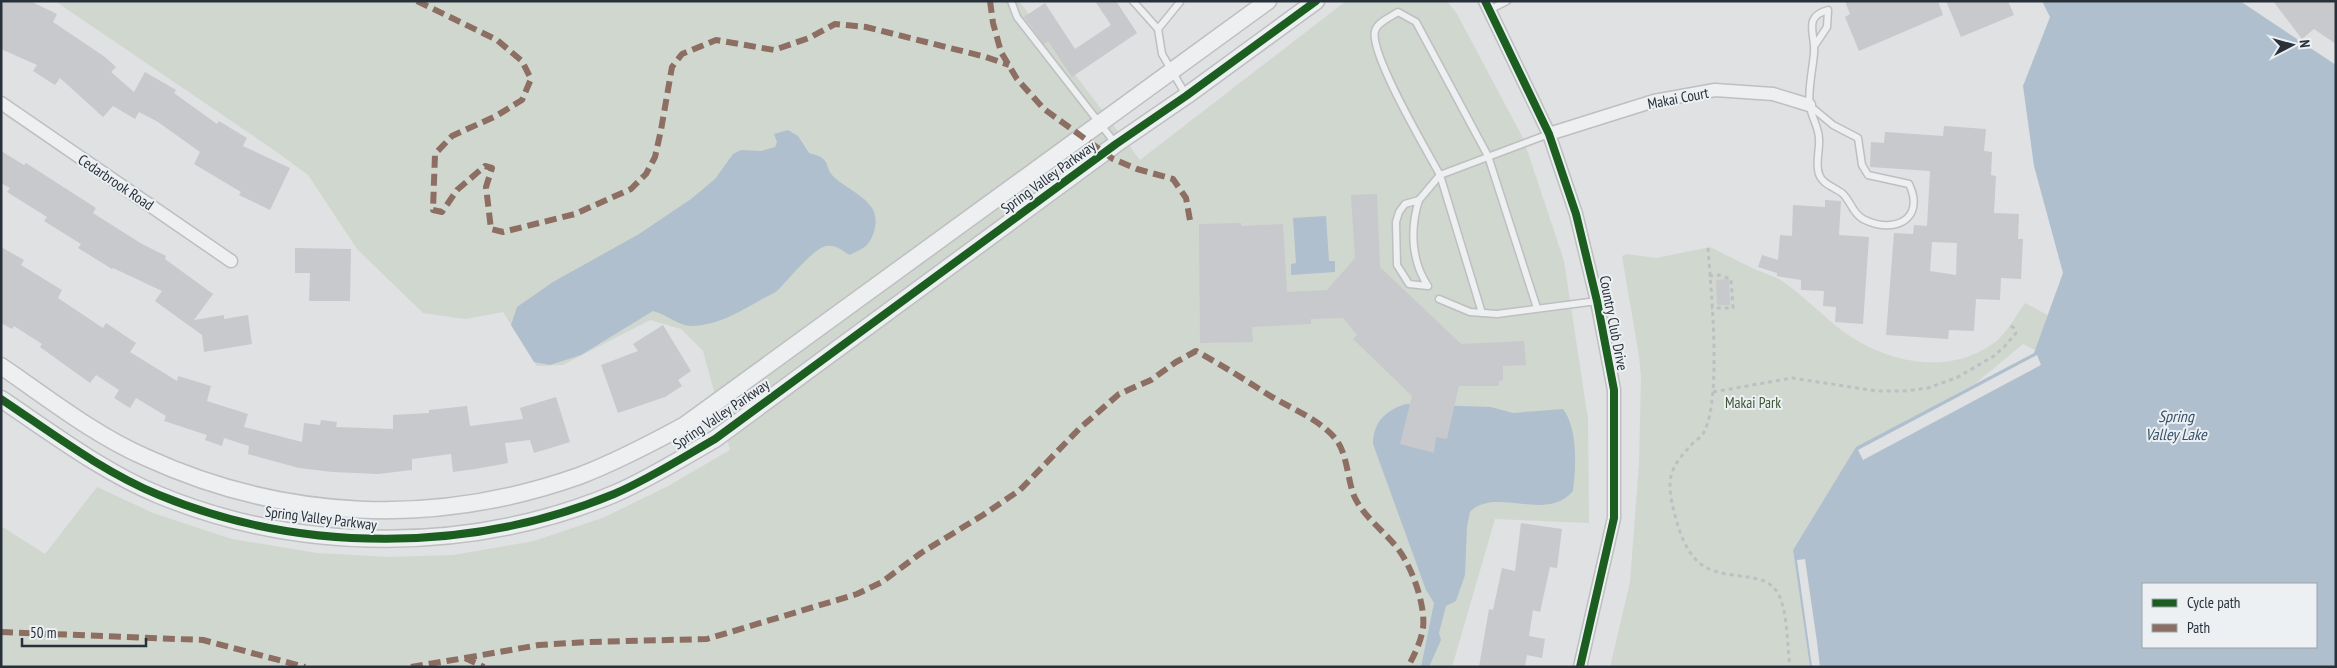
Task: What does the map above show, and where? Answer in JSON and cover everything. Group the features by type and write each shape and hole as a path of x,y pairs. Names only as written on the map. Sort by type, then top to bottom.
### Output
{"street":[{"name":"Spring Valley Parkway","path":"1,366 94,430 144,457 189,476 236,492 292,504 372,510 433,509 478,503 536,490 580,475 631,454 685,425 1268,1"},
{"name":"Spring Valley Parkway","path":"1,399 99,464 158,494 211,513 274,529 369,540 440,535 500,527 555,514 614,494 660,471 715,439 1116,144 1186,96 1316,1"},
{"name":"Country Club Drive","path":"1488,5 1549,134 1576,214 1597,301 1614,390 1614,518 1580,667"},
{"name":"Makai Court","path":"1549,134 1654,101 1715,90 1772,94 1809,105"},
{"name":"Cedarbrook Road","path":"1,103 231,261"}],"lane":[{"path":"1011,1 1017,17 1116,144"},
{"path":"1133,1 1158,28 1162,54 1186,96"},
{"path":"1488,5 1507,1"},
{"path":"1158,28 1180,2"},
{"path":"1809,105 1833,125 1858,138 1862,165 1868,175 1909,184 1913,204 1910,214 1906,219 1885,227 1861,218 1842,193 1820,177 1818,167 1818,131 1809,105 1815,44 1812,35 1815,16 1817,13 1828,10 1827,28 1815,44"},
{"path":"1482,313 1440,175 1387,75 1375,41 1375,32 1378,25 1398,12 1416,22 1488,156 1538,308"},
{"path":"1419,200 1405,204 1399,212 1396,222 1396,265 1409,284 1428,286 1419,274 1415,256 1413,231 1419,200 1440,175 1549,134"},
{"path":"1439,299 1470,312 1496,314 1597,301"}],"path":[{"path":"1708,248 1713,392 1704,432 1674,466 1671,482 1672,503 1685,543 1693,556 1707,568 1761,580 1770,584 1776,591 1782,603 1790,667"},
{"path":"1710,276 1719,275 1731,278 1733,295 1733,308 1711,308"},
{"path":"1713,392 1792,378 1884,391 1928,388 1958,377 1998,353 2016,333 2014,328 2009,325"}],"green space":[{"path":"55,1 1019,1 1140,160 1346,1 1447,1 1457,14 1523,138 1564,261 1588,419 1589,523 1495,519 1452,667 1,667 1,526 45,554 97,487 153,513 232,539 317,553 389,557 453,555 534,541 605,517 670,485 730,450 703,351 681,329 650,320 563,365 537,366 503,312 465,319 423,313 357,249 308,175"},
{"name":"Makai Park","path":"1710,247 1782,281 1835,325 1870,348 1911,360 1952,361 1972,355 1996,341 2010,326 2025,303 2059,321 2035,350 2023,344 1976,383 1856,448 1793,550 1810,667 1610,667 1630,582 1639,464 1641,378 1622,256 1627,254 1656,258"}],"water":[{"name":"Spring Valley Lake","path":"2042,1 2240,1 2336,65 2336,667 1810,667 1793,550 1856,447 2034,353 2063,273 2034,166 2023,86 2050,17"},
{"path":"788,130 798,136 809,153 825,160 831,174 835,178 869,203 874,212 876,222 872,237 867,245 850,255 833,246 821,248 808,258 777,291 719,321 692,326 677,322 653,311 581,355 550,365 534,362 511,325 517,307 553,282 639,234 691,199 715,179 733,154 741,150 761,151 775,147 777,142 774,134"},
{"path":"1326,216 1329,261 1335,261 1335,272 1291,275 1291,264 1296,263 1293,218"},
{"path":"1406,404 1491,407 1513,413 1563,409 1571,426 1575,448 1573,491 1562,500 1549,504 1535,505 1493,502 1480,505 1470,512 1467,527 1465,575 1456,601 1446,606 1439,633 1441,640 1429,667 1421,667 1434,603 1426,590 1373,444 1375,429 1382,418 1392,410"}],"pier":[{"path":"2037,355 2041,365 1863,460 1858,450"},
{"path":"1805,559 1820,667 1812,667 1797,560"}],"building":[{"path":"1,1 30,1 57,14 53,22 105,57 116,67 111,72 134,92 145,72 176,90 174,93 217,124 219,121 247,138 243,146 290,168 270,210 239,195 241,192 194,164 200,152 158,122 139,112 135,119 113,106 103,117 60,78 55,85 33,71 37,65 1,49"},
{"path":"1095,1 1116,1 1137,33 1072,77 1048,41 1044,44 1024,17 1045,3 1075,49 1111,25"},
{"path":"1845,1 1938,1 1943,15 1859,51 1845,17 1850,14"},
{"path":"1946,1 2008,1 2014,15 1961,37"},
{"path":"2273,1 2336,1 2336,44 2314,29 2302,39"},
{"path":"1944,126 1986,129 1984,151 1992,152 1991,175 1996,176 1994,213 2019,214 2018,239 2023,239 2021,279 2001,278 2000,300 1976,299 1974,331 1949,330 1948,339 1886,335 1894,233 1913,234 1914,225 1927,226 1930,171 1870,167 1871,142 1884,143 1885,132 1943,136","holes":["1932,242 1957,243 1956,275 1930,271"]},
{"path":"1,151 24,165 26,163 96,208 93,213 142,244 166,256 165,259 213,294 194,320 224,315 224,319 248,315 252,344 204,352 202,335 155,301 162,291 112,269 78,248 81,244 44,221 47,217 7,192 10,188 1,183"},
{"path":"1377,194 1380,267 1461,344 1524,341 1526,365 1503,366 1503,380 1499,381 1499,386 1459,386 1447,439 1436,437 1434,453 1400,444 1412,396 1353,339 1357,335 1343,318 1311,319 1311,324 1252,327 1253,342 1200,343 1199,224 1241,223 1241,226 1283,224 1287,292 1327,290 1355,258 1351,195"},
{"path":"1825,200 1841,201 1839,235 1869,237 1863,324 1835,322 1836,307 1823,306 1824,291 1801,290 1801,280 1777,276 1777,273 1758,267 1762,255 1778,260 1780,235 1792,236 1793,205 1825,207"},
{"path":"1,247 24,260 21,265 62,290 58,298 103,328 106,323 136,343 130,352 177,381 178,376 211,386 207,401 248,414 244,427 302,442 304,423 320,425 321,420 337,422 336,427 393,429 393,415 429,413 429,410 467,406 470,426 523,419 520,408 556,397 570,442 534,453 530,440 505,443 508,463 475,469 453,472 451,454 412,459 412,470 378,474 299,468 248,454 249,446 224,438 222,446 205,440 207,435 164,421 166,416 136,398 130,408 114,398 119,390 96,375 90,383 40,347 42,344 14,326 12,329 1,323"},
{"path":"295,248 351,249 350,301 309,301 310,273 295,273"},
{"path":"1729,279 1730,305 1717,305 1716,280"},
{"path":"663,325 691,371 678,380 682,386 665,397 618,413 601,365 638,351 633,344"},
{"path":"1521,523 1562,529 1557,568 1550,567 1540,612 1533,610 1529,636 1545,639 1542,658 1527,655 1525,667 1479,667 1489,609 1493,610 1502,568 1515,571"}],"marked path":[{"path":"417,1 497,40 522,61 531,79 522,100 496,116 452,136 435,154 433,210 442,212 457,190 485,166 492,168 486,187 491,229 503,232 575,214 631,189 646,174 655,157 672,67 682,54 716,40 774,50 809,38 835,24 866,27 986,57 1009,65"},
{"path":"990,1 993,23 1001,52 1017,79 1044,109 1113,159 1137,169 1173,179 1186,198 1191,226"},
{"path":"465,658 539,645 707,639 857,594 882,582 921,553 1020,490 1080,428 1119,394 1151,380 1176,362 1196,351 1310,418 1327,430 1339,443 1345,458 1355,498 1368,517 1400,552 1416,583 1422,607 1423,628 1419,643 1408,667"},
{"path":"1,632 203,640 305,667"},
{"path":"411,667 465,658 484,667"}],"cycle path":[{"path":"1,399 78,451 138,486 214,514 270,528 328,536 387,539 445,536 503,527 560,513 627,488 715,439 1116,144 1186,96 1316,1"},
{"path":"1485,1 1549,134 1576,214 1597,301 1614,390 1614,518 1580,667"}]}
